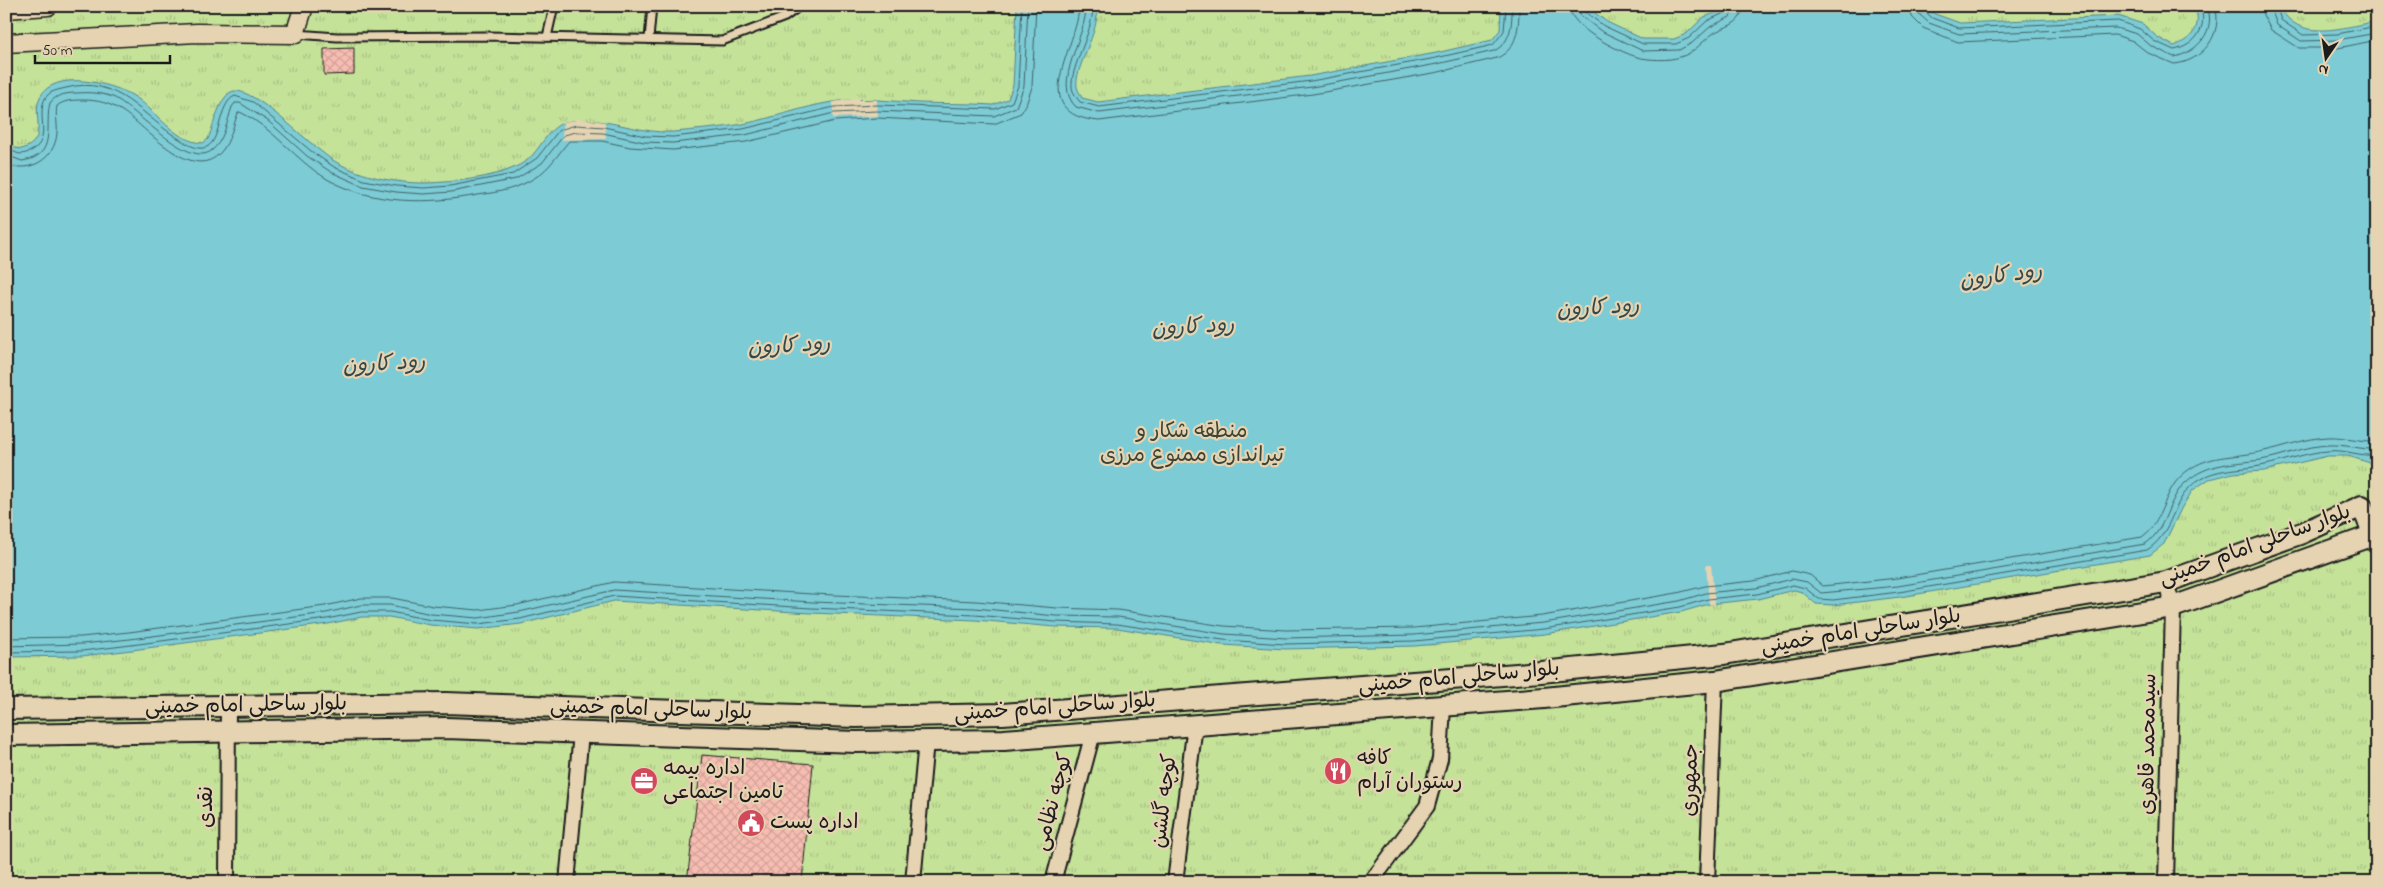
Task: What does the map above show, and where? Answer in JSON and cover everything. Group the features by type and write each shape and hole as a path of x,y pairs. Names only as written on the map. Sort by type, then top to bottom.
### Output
{"main road":[{"name":"بلوار ساحلی امام خمینی","path":"6,709 446,703 856,717 1003,714 1542,672 1716,654 2166,582 2302,533 2362,506 2375,539 2172,607 1715,681 1443,706 1004,740 856,742 446,728 6,735"},
{"path":"1715,681 1716,654"}],"street":[{"path":"6,9 48,6"},
{"path":"6,43 197,33 296,34 304,6"},
{"name":"سیدمحمد قاهری","path":"2166,582 2172,607 2166,882"},
{"name":"جمهوری","path":"1707,882 1715,681"},
{"name":"نقدی","path":"227,882 228,706"},
{"path":"1372,882 1427,806 1440,759 1443,706"},
{"name":"کوچه گلشن","path":"1175,882 1195,725"},
{"path":"567,882 581,733"},
{"name":"کوچه نظامی","path":"1053,882 1093,733"},
{"path":"913,882 926,741"}],"lane":[{"path":"547,37 554,6"},
{"path":"650,39 652,6"},
{"path":"296,34 337,37 547,37 722,40 785,17 800,6"}],"green space":[{"name":"منطقه شکار و تیراندازی ممنوع مرزی","path":"6,6 2377,6 2377,882 6,882"}],"water":[{"name":"منطقه شکار و تیراندازی ممنوع مرزی","path":"1017,6 1097,6 1095,28 1079,70 1077,87 1082,98 1098,102 1310,76 1436,53 1492,40 1500,30 1501,6 1586,6 1607,22 1643,39 1674,39 1686,34 1704,17 1734,6 1927,6 1935,14 1960,23 2118,16 2143,24 2157,37 2174,46 2181,43 2195,30 2197,13 2194,6 2280,6 2288,18 2298,25 2309,29 2336,29 2377,21 2377,459 2370,463 2348,456 2328,456 2264,471 2233,473 2209,479 2193,490 2182,507 2164,544 2150,555 1900,597 1833,605 1816,604 1802,592 1794,590 1758,599 1709,604 1681,612 1545,634 1415,646 1285,649 1223,645 1117,628 1055,627 975,620 811,613 614,601 521,624 478,629 430,625 389,617 362,617 328,624 82,656 6,657 6,137 15,148 22,149 30,145 38,133 38,105 40,97 47,88 57,83 83,81 123,90 140,101 182,137 203,143 208,139 221,104 229,93 234,91 244,93 270,109 336,162 357,172 402,182 450,182 491,175 516,167 531,157 554,128 566,122 579,120 606,122 660,132 673,132 743,124 832,102 854,100 993,105 1008,99 1013,85"}],"pier":[{"path":"859,98 860,100 877,100 878,116 833,118 833,102"},
{"path":"576,118 605,122 606,139 562,140 563,122 576,120"},
{"path":"1706,565 1711,565 1715,604 1709,604"}],"building":[{"path":"354,48 354,74 324,75 324,49"},
{"name":"اداره پست","path":"702,755 813,764 802,882 687,882"}],"place":[{"name":"کافه رستوران آرام","path":"1338,771"},
{"name":"اداره بیمه تامین اجتماعی","path":"644,781"},
{"name":"اداره پست","path":"751,823"}],"water label":[{"name":"رود کارون","path":"2001,277"},
{"name":"رود کارون","path":"1598,309"},
{"name":"رود کارون","path":"1193,328"},
{"name":"رود کارون","path":"789,347"},
{"name":"رود کارون","path":"384,365"}]}
